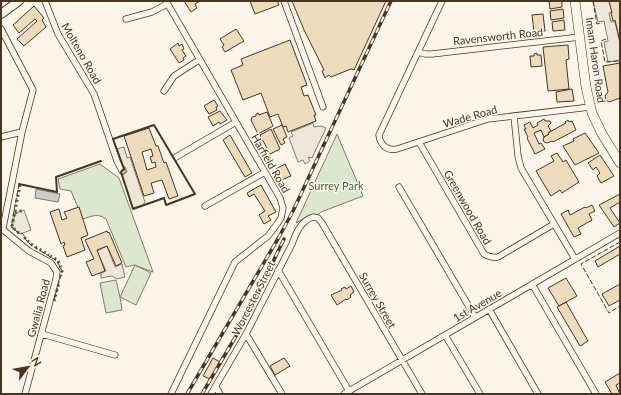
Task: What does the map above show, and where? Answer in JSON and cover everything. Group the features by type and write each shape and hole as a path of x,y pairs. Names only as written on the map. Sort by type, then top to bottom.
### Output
{"main road":[{"path":"1,14 14,1"},
{"path":"1,14 19,1"},
{"name":"Imam Haron Road","path":"575,1 590,107 602,134 620,163"}],"street":[{"name":"Molteno Road","path":"45,1 58,34 94,94 117,161 122,171"},
{"path":"284,1 323,107"},
{"path":"418,52 442,1"},
{"path":"126,19 148,14 166,3"},
{"name":"Harfield Road","path":"166,3 265,172 282,202 283,208 281,218 268,236 235,262 171,394"},
{"path":"1,29 33,90 22,132 2,228"},
{"name":"Ravensworth Road","path":"418,52 432,54 580,37"},
{"name":"Wade Road","path":"418,52 379,135 381,145 392,150 488,120 590,107"},
{"path":"164,91 174,76 199,60"},
{"path":"514,116 519,162 575,259"},
{"path":"176,157 236,122"},
{"path":"1,138 22,132"},
{"name":"Greenwood Road","path":"419,142 484,254 487,256 495,258 554,224"},
{"path":"205,206 265,172"},
{"path":"399,187 475,318"},
{"name":"Worcester Street","path":"212,394 246,334 300,225 312,217 316,217"},
{"name":"Surrey Street","path":"316,217 322,223 422,394"},
{"name":"Gwalia Road","path":"2,228 29,251 52,263 57,272 42,334 25,394"},
{"name":"1st Avenue","path":"347,393 620,233"},
{"path":"278,270 347,393"},
{"path":"532,284 596,394"},
{"path":"489,309 538,394"},
{"path":"42,334 115,355"},
{"path":"246,334 282,394"},
{"path":"445,335 480,394"},
{"path":"216,387 220,394"}],"green space":[{"name":"Surrey Park","path":"337,134 363,196 321,212 318,215 310,215 296,223"},
{"path":"100,164 119,178 153,272 134,265 126,267 106,219 103,217 92,216 83,219 71,191 60,189 58,179"},
{"path":"135,265 151,273 136,305 120,297"},
{"path":"116,280 122,310 106,313 100,283"}],"shaded area":[{"path":"593,1 609,1 612,12 609,13 611,22 615,22 620,43 620,60 608,62 604,42 608,41 604,21 598,22"},
{"path":"313,123 314,127 321,126 326,128 312,158 308,157 310,161 305,164 303,160 298,162 289,138 293,136 291,132"},
{"path":"124,147 127,158 130,157 145,202 143,205 133,208 122,175 127,172 123,166 117,149"},
{"path":"36,189 60,194 58,202 35,198"},
{"path":"24,210 31,230 20,234 12,227 15,213"},
{"path":"107,246 115,267 122,264 125,277 117,279 112,276 101,278 101,273 106,271 97,251"}],"building":[{"path":"184,1 200,1 195,4 197,8 191,12"},
{"path":"250,1 277,1 279,5 255,14"},
{"path":"292,1 386,1 354,70 351,69 331,77 329,75 325,78 322,71 324,70 304,30"},
{"path":"549,1 562,1 562,7 550,9"},
{"path":"609,1 620,1 620,42 615,20 613,21"},
{"path":"34,6 44,18 42,20 46,27 24,46 17,39 37,21 35,19 19,33 13,25"},
{"path":"563,9 564,18 551,20 550,11"},
{"path":"543,14 545,31 534,32 532,15"},
{"path":"564,20 565,30 553,31 552,22"},
{"path":"236,29 244,41 225,52 222,47 224,45 220,39"},
{"path":"290,40 307,85 301,87 304,96 308,95 316,115 314,115 316,121 288,132 286,126 283,127 278,114 270,117 261,93 243,100 231,70 243,65 241,59"},
{"path":"178,43 179,46 182,44 184,49 182,50 186,56 183,58 184,60 179,63 170,49"},
{"path":"568,45 569,59 566,60 569,89 548,91 543,47"},
{"path":"537,53 537,55 541,55 542,66 531,67 530,56 534,56 534,54"},
{"path":"620,63 620,98 609,102 606,100 605,96 608,92 603,66"},
{"path":"572,89 574,101 557,102 556,92"},
{"path":"214,100 218,106 216,107 217,110 209,114 204,106"},
{"path":"220,111 227,120 220,124 219,122 213,126 208,117"},
{"path":"267,112 273,126 258,134 251,120 252,117 256,116 258,113 259,115"},
{"path":"544,119 545,121 550,121 551,123 548,126 551,131 544,137 541,130 534,133 539,144 541,143 545,149 535,154 527,138 524,125 530,122 533,128 538,125 537,123"},
{"path":"568,120 569,122 572,121 576,130 553,142 544,142 544,137 549,134 548,133 566,123 565,122"},
{"path":"282,125 287,137 283,139 285,143 281,145 273,129"},
{"path":"149,128 164,163 166,162 178,196 169,199 162,180 151,183 154,193 144,196 124,136","holes":["151,149 153,156 150,157 152,163 155,162 156,167 147,170 142,152"]},
{"path":"271,129 280,149 270,154 260,135"},
{"path":"585,133 599,153 575,165 563,146 574,141 573,139"},
{"path":"230,135 252,173 245,177 223,140"},
{"path":"557,153 563,162 566,160 579,182 562,193 560,190 551,196 536,171 554,161 551,156"},
{"path":"600,155 614,176 601,183 597,176 600,173 596,167 593,170 588,163"},
{"path":"285,164 291,176 281,180 276,169"},
{"path":"261,185 276,212 268,216 271,220 264,224 259,215 265,211 254,194 249,197 247,193"},
{"path":"620,194 620,202 610,208 620,223 614,227 599,205"},
{"path":"592,205 595,211 589,214 592,220 578,228 581,234 574,237 561,214 568,210 570,215"},
{"path":"79,207 88,235 81,238 85,250 67,257 63,246 65,245 64,242 61,244 50,212 59,209 62,220 67,218 64,212"},
{"path":"107,231 108,233 109,232 122,263 116,266 107,246 97,250 105,271 92,276 86,262 94,259 85,240"},
{"path":"620,246 620,254 598,267 595,261"},
{"path":"566,278 577,296 559,306 548,288"},
{"path":"620,284 620,300 609,306 602,294"},
{"path":"351,286 354,292 350,295 351,297 337,305 331,295 345,287 346,289"},
{"path":"566,302 588,341 580,346 557,307"},
{"path":"213,358 220,362 210,379 203,376"},
{"path":"284,358 290,366 275,375 270,366"},
{"path":"620,373 620,383 616,385 620,394 612,394 605,382"}],"railway":[{"path":"187,394 293,211 391,1"},
{"path":"202,394 243,324 284,239"}],"hedge":[{"path":"20,185 12,227 20,234 21,233"},
{"path":"15,213 24,210"},
{"path":"26,237 25,238 31,244 49,255"},
{"path":"50,256 58,260 62,271 61,276"},
{"path":"54,301 59,283"}],"fence":[{"path":"593,1 597,24 602,23"},
{"path":"606,39 601,41 605,62 620,61"},
{"path":"19,184 11,227 20,234 22,233 25,237 24,238 31,245 57,261 62,271 54,301"},
{"path":"620,242 581,264 609,313 620,306"}],"wall":[{"path":"154,125 195,194 166,205 164,198 133,209 121,172 124,169 113,139 154,125"},
{"path":"19,184 57,192 56,177 101,161"}]}
